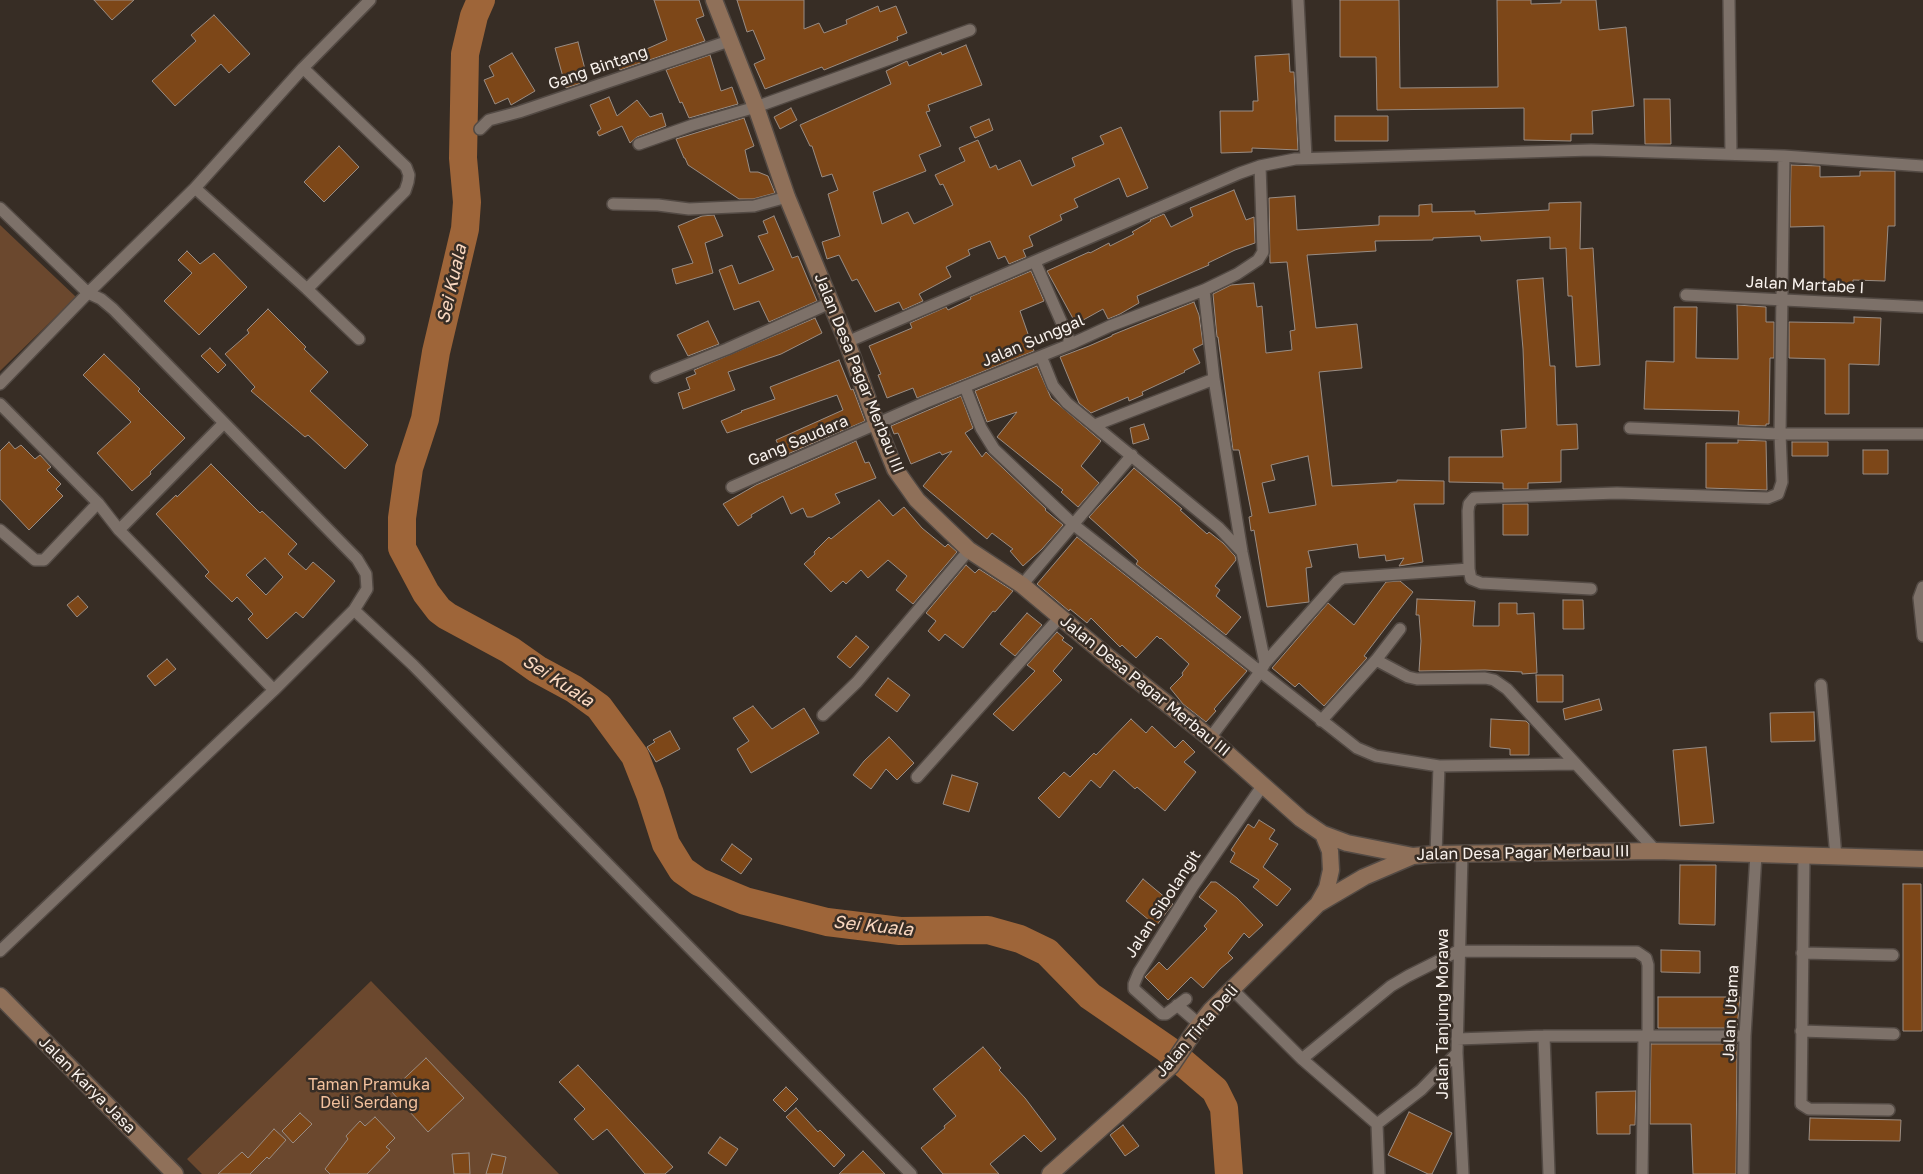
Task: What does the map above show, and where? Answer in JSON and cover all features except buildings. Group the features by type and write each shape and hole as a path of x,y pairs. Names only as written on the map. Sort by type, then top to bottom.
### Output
{"street":[{"path":"0,384 195,188 302,68 370,0"},
{"name":"Jalan Desa Pagar Merbau III","path":"714,0 756,107 787,197 847,342 876,425 895,470 917,500 969,550 1022,585 1108,657 1210,738 1301,819 1323,834 1347,842 1413,856 1436,854 1656,851 1923,859"},
{"path":"1298,0 1306,158"},
{"path":"1729,0 1731,154"},
{"path":"639,144 693,125 756,107 970,30"},
{"name":"Gang Bintang","path":"480,129 488,120 519,112 729,41"},
{"path":"302,68 406,167 409,174 405,190 307,289"},
{"path":"847,342 1260,166 1306,158 1555,150 1784,156 1923,166"},
{"path":"1591,589 1481,583 1472,579 1470,569 1469,504 1474,498 1617,493 1768,498 1778,494 1782,482 1780,434 1784,156"},
{"name":"Jalan Sunggal","path":"876,425 924,403 1071,344 1110,326 1204,290 1237,274 1258,260 1263,252 1260,166"},
{"path":"195,188 307,289 359,339"},
{"path":"613,204 658,205 689,209 754,206 787,197"},
{"path":"0,208 88,294 101,299 113,309 223,424 357,559 366,574 367,589 354,610 274,690 0,951"},
{"path":"1035,262 1071,344"},
{"path":"1204,290 1214,379 1262,668"},
{"name":"Jalan Martabe I","path":"1686,295 1923,307"},
{"path":"656,377 727,349 830,303"},
{"path":"1041,356 1053,386 1060,395 1219,528 1242,552"},
{"path":"1095,425 1214,379"},
{"path":"965,387 981,428 994,449 1074,525 1262,668 1321,721 1365,753 1439,766 1576,764"},
{"path":"0,404 98,503 119,530 274,690"},
{"path":"119,530 223,424"},
{"name":"Gang Saudara","path":"732,487 876,425"},
{"path":"1630,428 1780,434 1923,434"},
{"path":"1022,585 1132,455"},
{"path":"0,530 35,560 44,560 98,503"},
{"path":"823,716 863,675 969,550"},
{"path":"1210,738 1262,668 1338,581 1343,578 1470,569"},
{"path":"1923,587 1919,598 1923,636"},
{"path":"354,610 412,665 911,1174"},
{"path":"917,777 1060,617"},
{"path":"1321,721 1376,660 1400,629"},
{"path":"1376,660 1408,676 1417,678 1494,680 1507,689 1656,851"},
{"path":"1821,685 1836,857"},
{"path":"1436,854 1439,766"},
{"name":"Jalan Sibolangit","path":"1198,1027 1182,1002 1166,1014 1162,1014 1134,989 1134,984 1139,972 1193,886 1263,785"},
{"name":"Jalan Tirta Deli","path":"1318,904 1327,888 1331,870 1330,852 1323,834"},
{"name":"Jalan Tanjung Morawa","path":"1462,854 1458,951 1457,1053 1463,1174"},
{"name":"Jalan Utama","path":"1743,1174 1745,1036 1756,854"},
{"name":"Jalan Tirta Deli","path":"1050,1174 1171,1066 1198,1027 1232,989 1318,904 1364,877 1413,856"},
{"path":"1804,856 1800,1100 1809,1109 1889,1110"},
{"path":"1302,1059 1391,986 1458,951 1637,952 1646,958 1648,965 1642,1174"},
{"path":"1802,953 1893,955"},
{"path":"1232,989 1302,1059 1377,1124 1379,1174"},
{"name":"Jalan Karya Jasa","path":"0,996 175,1174"},
{"path":"1801,1031 1894,1034"},
{"path":"1457,1039 1544,1036 1745,1036"},
{"path":"1544,1036 1549,1174"},
{"path":"1377,1124 1421,1090 1457,1053"}],"green space":[{"path":"0,225 76,297 0,371"},
{"name":"Taman Pramuka Deli Serdang","path":"371,981 559,1174 202,1174 187,1159"}],"waterway":[{"name":"Sei Kuala","path":"481,0 474,16 465,54 463,158 467,202 465,229 436,352 425,419 409,468 402,518 402,548 426,593 439,610 447,616 510,650 537,669 574,689 599,707 635,756 650,794 666,844 682,870 699,882 745,901 827,922 900,931 988,930 1020,939 1047,952 1090,996 1167,1049 1215,1090 1224,1108 1229,1174"}]}
